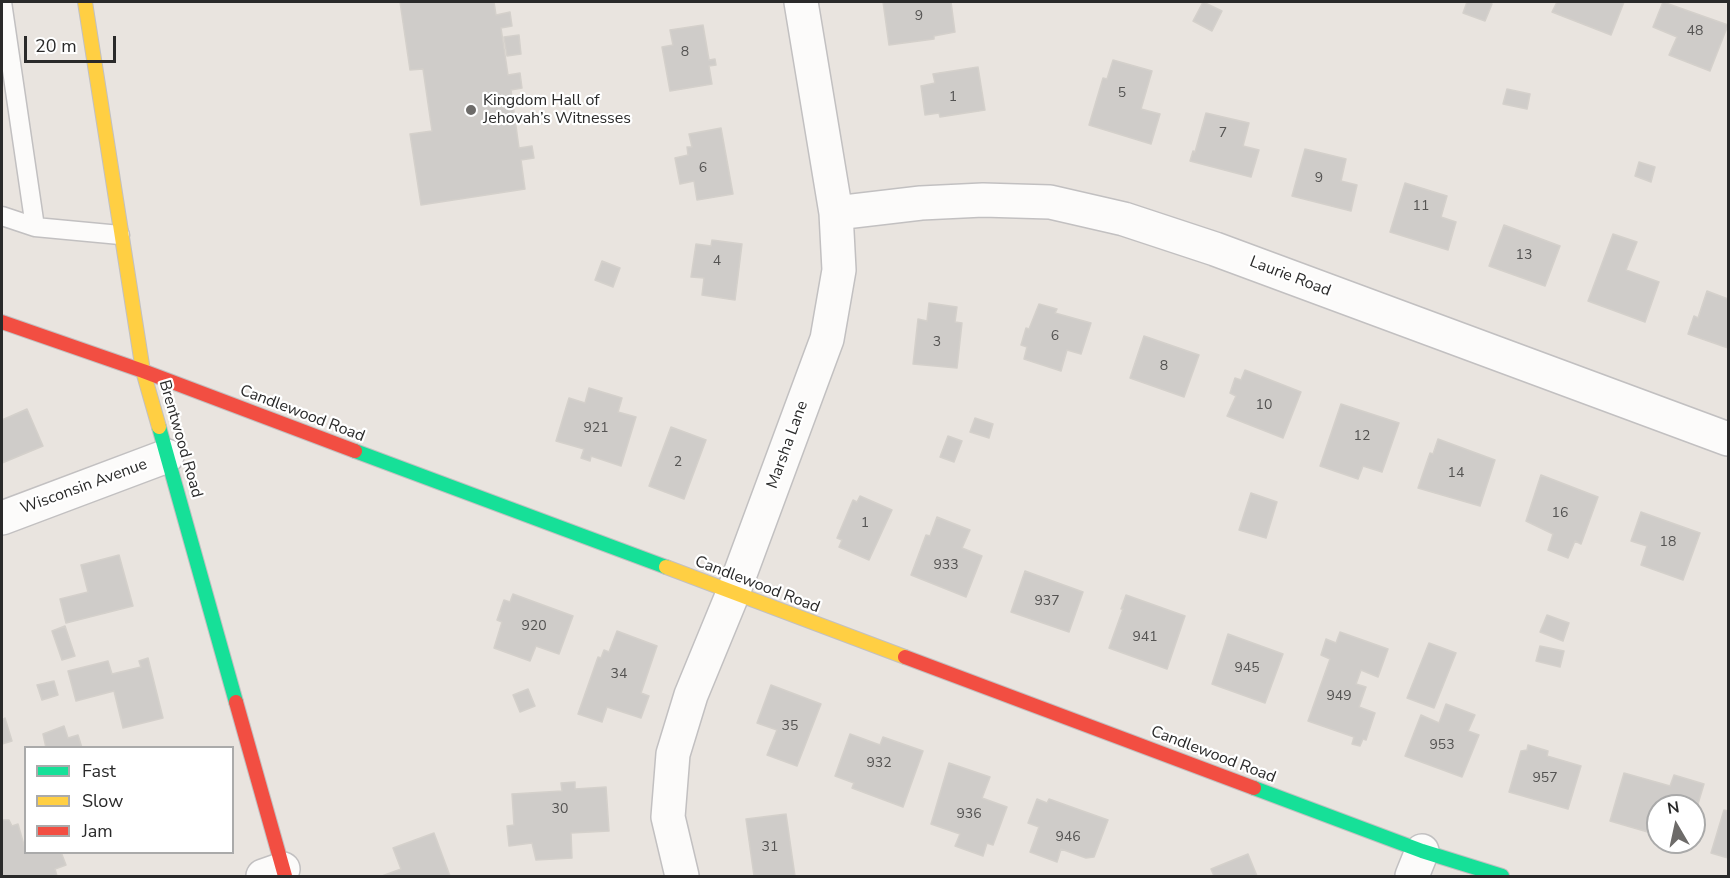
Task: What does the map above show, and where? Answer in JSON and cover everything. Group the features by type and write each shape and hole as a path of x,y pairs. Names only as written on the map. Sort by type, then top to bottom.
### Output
{"street":[{"name":"Brentwood Road","path":"85,2 143,371 277,874"},
{"name":"Marsha Lane","path":"682,876 668,817 673,754 691,696 733,593 826,339 839,270 836,213 801,2"},
{"name":"Laurie Road","path":"836,213 921,203 983,200 1050,202 1124,219 1215,249 1728,439"},
{"name":"Candlewood Road","path":"2,322 143,371 733,593 1417,864 1502,876"},
{"name":"Wisconsin Avenue","path":"2,518 167,456"}],"lane":[{"path":"2,2 34,227"},
{"path":"2,216 34,227 120,235"}],"building":[{"name":"Kingdom Hall of Jehovah’s Witnesses","path":"400,2 494,2 496,15 510,12 512,26 501,28 508,75 520,73 522,88 511,90 519,148 532,146 534,158 521,160 525,189 421,205 410,134 432,131 423,69 410,70"},
{"path":"883,2 951,2 955,32 934,36 934,39 889,45"},
{"path":"1203,2 1222,11 1212,31 1193,21"},
{"path":"1467,2 1490,2 1492,4 1485,21 1463,13"},
{"path":"1557,2 1624,2 1611,35 1552,12"},
{"path":"1663,2 1728,25 1710,71 1669,55 1677,37 1653,27"},
{"path":"703,25 709,60 715,59 716,65 709,66 712,84 670,91 662,47 673,45 670,30"},
{"path":"519,35 521,54 507,56 504,37"},
{"path":"1113,60 1152,71 1141,109 1160,114 1151,144 1089,125 1103,78 1107,79"},
{"path":"978,67 985,110 940,117 939,113 925,115 921,86 935,83 933,74"},
{"path":"1507,89 1530,94 1527,109 1503,104"},
{"path":"1206,113 1249,123 1243,146 1259,150 1251,177 1190,161 1193,151 1195,152"},
{"path":"721,128 733,194 697,200 694,181 680,184 675,158 688,155 687,147 692,147 689,134"},
{"path":"1305,149 1346,159 1341,181 1357,185 1351,211 1292,196"},
{"path":"1639,162 1655,167 1651,182 1635,176"},
{"path":"1405,183 1447,196 1441,217 1456,222 1448,250 1390,232"},
{"path":"1504,225 1560,246 1545,286 1489,266"},
{"path":"1613,234 1637,242 1626,270 1659,282 1645,322 1588,301"},
{"path":"712,240 742,244 735,300 702,295 704,278 691,277 696,244 711,246"},
{"path":"602,261 620,268 613,287 595,280"},
{"path":"1707,291 1728,299 1728,348 1688,334 1694,316 1698,318"},
{"path":"929,303 957,307 955,322 962,323 957,368 913,364 918,319 927,321"},
{"path":"1039,304 1057,309 1055,313 1091,323 1081,354 1067,350 1061,371 1024,359 1027,347 1021,345 1026,328 1029,329"},
{"path":"1144,336 1199,355 1184,397 1130,378"},
{"path":"1245,370 1301,392 1283,438 1227,416 1236,396 1230,393 1235,378 1241,380"},
{"path":"589,388 622,398 618,412 636,417 621,466 591,456 590,461 581,458 584,449 556,441 569,398 585,403"},
{"path":"1341,404 1399,423 1382,472 1363,466 1358,479 1320,466"},
{"path":"27,409 43,446 2,463 2,420"},
{"path":"975,418 993,424 989,438 970,432"},
{"path":"671,427 706,440 684,499 649,486"},
{"path":"948,436 962,441 954,462 940,457"},
{"path":"1438,439 1495,460 1480,506 1418,488 1430,453 1433,454"},
{"path":"1541,475 1598,497 1581,544 1575,541 1568,558 1548,550 1553,534 1526,521"},
{"path":"1251,493 1277,502 1266,538 1239,530"},
{"path":"860,496 892,510 869,560 839,547 842,540 837,538 853,500 857,502"},
{"path":"1641,512 1700,533 1683,580 1641,565 1647,546 1631,541"},
{"path":"937,517 970,530 962,548 982,556 966,597 911,575 926,535 930,536"},
{"path":"119,555 133,606 66,623 60,599 88,592 81,565"},
{"path":"1025,571 1083,592 1069,632 1011,612"},
{"path":"513,594 573,616 559,654 536,646 530,661 494,648 502,622 497,620 504,600 510,602"},
{"path":"1126,595 1185,616 1167,669 1109,648"},
{"path":"1547,615 1569,623 1563,641 1540,632"},
{"path":"65,626 75,656 62,660 52,631"},
{"path":"617,631 657,646 641,693 649,696 641,718 607,707 602,722 578,714 598,657 601,658 604,650 609,652"},
{"path":"1340,632 1388,649 1378,677 1361,670 1356,684 1366,687 1359,707 1375,713 1366,740 1363,739 1360,746 1352,744 1354,737 1308,721 1330,659 1321,655 1326,639 1336,643"},
{"path":"1228,634 1283,654 1265,703 1212,684"},
{"path":"1429,643 1456,653 1434,708 1407,698"},
{"path":"1540,646 1564,651 1560,667 1536,661"},
{"path":"148,658 163,718 123,728 114,691 76,701 68,671 108,661 112,674 141,667 139,661"},
{"path":"54,681 58,695 42,700 37,685"},
{"path":"771,685 821,704 797,766 767,755 777,730 757,723"},
{"path":"528,689 535,706 520,712 513,695"},
{"path":"1446,704 1475,715 1468,731 1479,735 1462,777 1405,756 1421,715 1439,723"},
{"path":"5,718 12,741 2,744 2,720"},
{"path":"64,726 68,738 78,735 81,746 46,746 43,734"},
{"path":"850,734 880,745 883,737 923,751 903,807 852,788 854,783 835,776"},
{"path":"1528,745 1548,751 1547,756 1581,766 1568,809 1509,792 1521,751 1527,750"},
{"path":"949,763 990,777 982,798 1007,807 993,845 987,843 983,856 955,846 960,834 931,824"},
{"path":"1624,773 1670,786 1674,775 1704,784 1701,794 1646,794 1646,832 1610,821"},
{"path":"575,782 575,789 606,787 609,831 571,833 572,858 536,860 532,843 509,846 507,826 514,825 512,794 562,791 561,783"},
{"path":"1037,799 1047,803 1049,799 1108,820 1094,857 1086,858 1061,849 1057,862 1030,852 1039,827 1028,823"},
{"path":"1724,810 1728,811 1728,858 1711,853"},
{"path":"786,814 795,876 754,876 746,819"},
{"path":"2,820 9,820 12,826 18,824 24,854 62,854 66,865 55,869 57,876 2,876"},
{"path":"434,833 450,876 382,876 401,869 393,848"},
{"path":"1248,854 1257,876 1214,876 1211,869"}],"traffic: fast":[{"path":"159,427 236,702"},
{"path":"355,451 666,567"},
{"path":"1254,788 1422,851 1502,876"}],"traffic: slow":[{"path":"85,2 143,371 159,427"},
{"path":"666,567 905,657"}],"traffic: jam":[{"path":"2,322 143,371 355,451"},
{"path":"905,657 1254,788"},
{"path":"236,702 285,876"}],"place":[{"name":"Kingdom Hall of Jehovah’s Witnesses","path":"471,110"}]}
